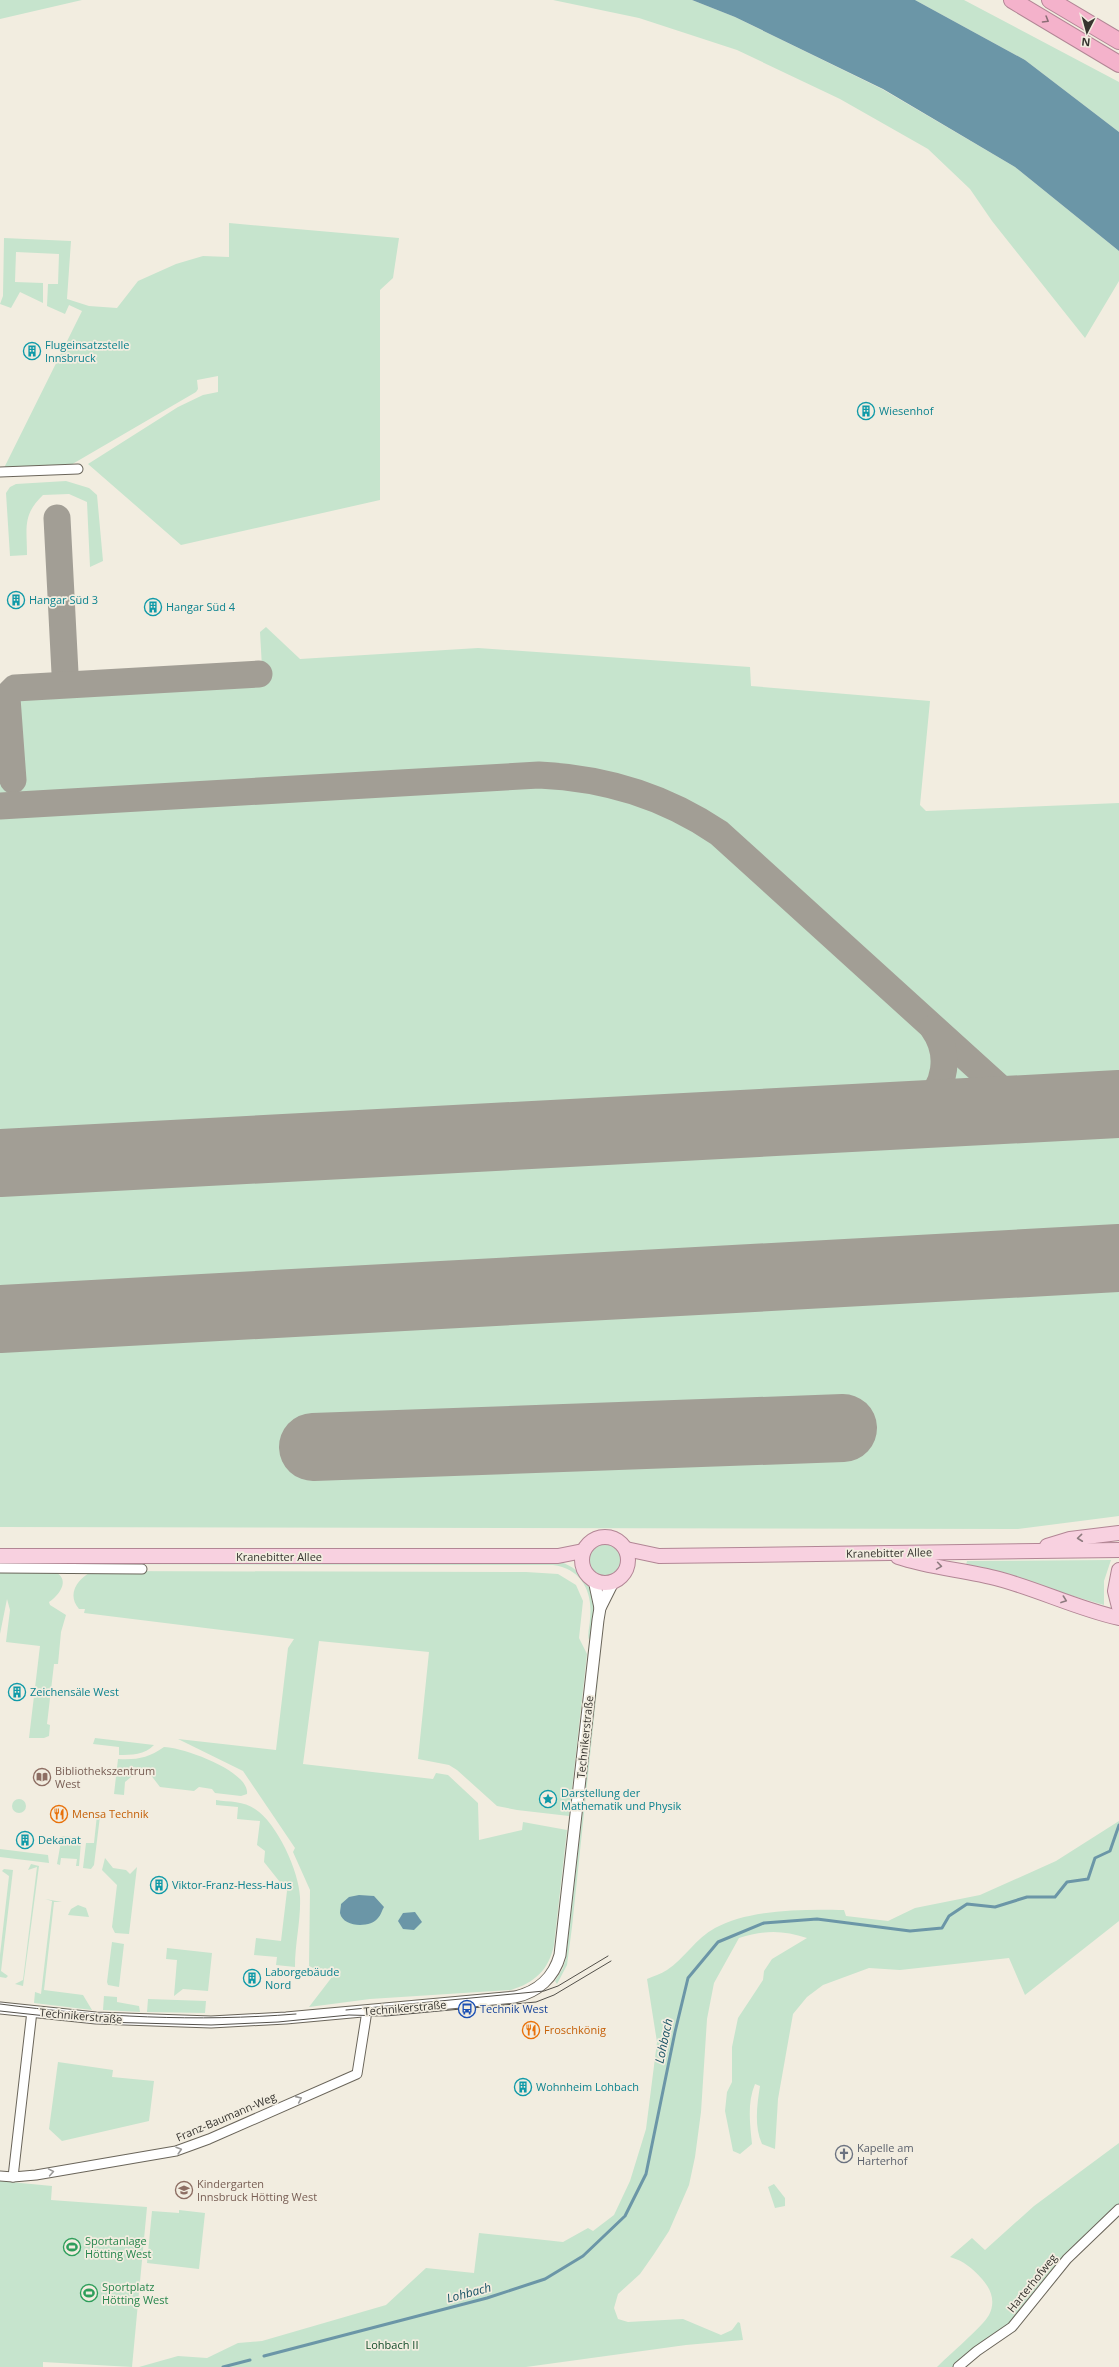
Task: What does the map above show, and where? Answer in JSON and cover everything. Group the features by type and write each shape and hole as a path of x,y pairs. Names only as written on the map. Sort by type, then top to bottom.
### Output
{"highway":[{"path":"1012,0 1119,64"},
{"path":"1050,0 1119,41"}],"main road":[{"path":"1032,1551 1070,1539 1119,1533"},
{"path":"601,1536 616,1539 626,1549 628,1558 627,1568 619,1579 613,1582 600,1583 594,1580 583,1566 583,1551 592,1540 601,1536"},
{"name":"Kranebitter Allee","path":"626,1549 659,1556 1119,1550"},
{"name":"Kranebitter Allee","path":"0,1556 558,1556 583,1551"},
{"path":"888,1554 917,1563 950,1568 1000,1579 1119,1618"},
{"name":"Kranebitter Allee","path":"558,1556 583,1566"},
{"name":"Kranebitter Allee","path":"627,1568 659,1556"},
{"path":"1119,1570 1115,1586 1119,1607"}],"street":[{"path":"0,472 78,469"},
{"path":"0,1568 142,1569"},
{"name":"Technikerstraße","path":"0,2008 102,2019 211,2022 367,2011 515,1998 542,1985 554,1971 562,1948 600,1608 594,1580"},
{"name":"Technikerstraße","path":"600,1608 613,1582"},
{"path":"13,2177 32,2011"},
{"name":"Franz-Baumann-Weg","path":"0,2176 13,2177 176,2151 209,2139 357,2074 367,2011"},
{"name":"Harterhofweg","path":"958,2367 977,2351 1012,2327 1067,2259 1119,2209"}],"green space":[{"path":"0,0 82,0 0,19"},
{"path":"553,0 692,0 735,17 882,89 1015,167 1119,251 1119,281 1085,338 992,221 970,189 928,149 840,99 737,50 639,18"},
{"path":"915,0 964,0 1119,82 1119,132 1025,60"},
{"path":"229,223 399,238 393,278 380,290 380,500 181,545 88,464 178,407 203,395 218,392 218,376 197,380 198,389 196,392 69,466 3,470 82,311 69,305 65,314 47,306 48,284 58,284 59,254 16,252 15,282 43,283 43,303 20,292 11,308 0,304 3,296 4,238 71,241 67,299 89,306 117,308 138,281 176,264 203,256 229,257"},
{"path":"66,481 89,488 97,495 103,561 90,567 87,502 69,494 43,495 36,502 27,522 27,555 10,556 6,493 10,487 16,484"},
{"path":"266,627 300,659 478,648 750,667 751,686 930,701 920,805 926,811 1119,803 1119,1516 1018,1529 0,1527 0,699 263,685 260,632"},
{"path":"605,1543 617,1548 622,1560 617,1572 605,1577 593,1572 588,1560 593,1548"},
{"path":"0,1560 561,1562 570,1566 584,1578 591,1593 594,1612 589,1640 590,1600 584,1583 571,1571 563,1567 553,1565 57,1564 0,1563"},
{"path":"1111,1560 1104,1581 1104,1605 966,1565 967,1561"},
{"path":"0,1571 53,1571 62,1578 63,1582 60,1591 49,1602 50,1605 66,1615 61,1632 58,1664 54,1664 47,1724 50,1725 49,1736 44,1738 29,1738 40,1646 6,1642 10,1610 7,1599 0,1634"},
{"path":"93,1571 526,1572 558,1574 576,1585 583,1601 579,1638 587,1654 569,1816 517,1810 497,1806 457,1770 449,1765 418,1759 429,1652 319,1641 303,1764 433,1779 436,1773 448,1775 478,1803 479,1840 522,1830 523,1822 567,1830 554,1945 548,1962 539,1974 527,1984 511,1990 370,1999 309,2007 332,1977 309,1966 310,1890 293,1852 295,1848 243,1771 178,1739 276,1750 288,1648 294,1639 84,1613 85,1609 79,1609 75,1603 74,1592 79,1582"},
{"path":"601,1652 567,1965 557,1984 555,1981 563,1968 566,1958"},
{"path":"95,1738 154,1745 142,1753 119,1755 119,1747 93,1744"},
{"path":"164,1747 185,1751 227,1769 238,1777 245,1785 247,1794 241,1796 215,1793 212,1789 199,1787 194,1791 160,1787 150,1774 137,1772 125,1782 124,1795 114,1794 118,1759 142,1758 153,1754"},
{"path":"16,1799 22,1799 26,1803 26,1809 22,1813 16,1813 12,1809 12,1803"},
{"path":"216,1800 241,1803 251,1806 271,1825 285,1848 296,1874 300,1897 300,1914 295,1967 276,1965 277,1957 254,1955 256,1938 281,1941 287,1891 264,1862 265,1851 257,1845 260,1821 237,1819 238,1807 216,1805"},
{"path":"97,1815 100,1816 94,1865 91,1869 83,1868 86,1843 94,1843"},
{"name":"Lohbach II","path":"1119,1821 1119,1921 1025,1995 1009,1958 900,1970 869,1968 823,1985 807,1997 793,2014 778,2099 775,2149 762,2144 759,2137 757,2115 760,2086 755,2084 752,2091 750,2106 752,2144 740,2154 733,2151 725,2111 727,2092 732,2082 732,2047 738,2018 763,1980 764,1971 772,1959 807,1938 782,1932 765,1932 739,1938 714,1983 707,2019 701,2112 695,2157 689,2185 669,2231 640,2274 618,2294 614,2308 618,2319 628,2322 683,2319 721,2335 732,2330 738,2322 740,2323 743,2340 686,2345 526,2367 139,2367 178,2356 207,2358 238,2343 262,2341 386,2305 426,2268 474,2273 479,2233 563,2242 588,2228 593,2231 614,2215 630,2181 646,2129 657,2042 647,1979 665,1971 673,1965 702,1937 715,1928 744,1917 795,1910 844,1910 846,1916 888,1921 915,1908 980,1895 1056,1861"},
{"path":"62,1836 72,1837 72,1841 81,1842 79,1866 76,1866 77,1859 61,1858 60,1865 57,1864"},
{"path":"0,1849 48,1855 49,1863 0,1857"},
{"path":"105,1858 113,1868 126,1870 130,1874 137,1867 129,1934 115,1933 112,1927 117,1885 102,1870"},
{"path":"31,1864 39,1866 23,1986 15,1984 23,1980 37,1867 28,1870"},
{"path":"4,1869 13,1870 1,1971 8,1976 6,1978 0,1977 0,1955 9,1876 2,1871"},
{"path":"45,1899 62,1902 54,1902 44,1990 83,1995 92,2010 34,2003 35,1992 41,1994 52,1901"},
{"path":"78,1905 86,1908 89,1917 68,1915 71,1909"},
{"path":"112,1942 124,1944 119,1987 108,1985 107,1982"},
{"path":"167,1948 212,1953 208,1991 183,1989 174,1996 177,1960 166,1959"},
{"path":"104,1996 117,1997 117,2002 139,2006 140,2012 103,2010"},
{"path":"148,1999 206,2001 205,2013 147,2012"},
{"path":"58,2062 113,2070 112,2077 154,2081 149,2121 62,2141 49,2129"},
{"path":"1119,2143 1119,2209 1099,2226 1012,2327 964,2362 966,2367 937,2367 986,2320 992,2305 992,2296 988,2287 975,2271 968,2265 950,2257 972,2238 985,2250 1034,2206"},
{"name":"Sportplatz Hötting West","path":"0,2181 52,2186 51,2200 147,2207 132,2367 43,2362 43,2367 0,2367"},
{"path":"774,2184 785,2198 785,2206 775,2208 768,2187"},
{"path":"179,2210 205,2213 199,2269 147,2263 152,2211 179,2213"}],"water":[{"path":"692,0 915,0 1025,60 1119,132 1119,251 1015,167 883,89 735,17"},
{"path":"359,1895 374,1896 384,1907 379,1917 370,1924 351,1924 342,1918 340,1913 341,1904 349,1897"},
{"path":"415,1912 422,1922 414,1930 403,1929 398,1921 403,1913"}],"waterway":[{"name":"Lohbach","path":"264,2356 487,2298 545,2279 583,2256 625,2216 646,2174 675,2032 688,1978 718,1942 764,1923 817,1919 910,1931 942,1928 949,1916 967,1904 995,1907 1027,1897 1055,1897 1067,1882 1088,1879 1095,1858 1110,1851 1119,1825"},
{"name":"Lohbach","path":"223,2367 250,2360"}],"taxiway":[{"path":"57,518 65,673"},
{"path":"13,780 7,698 15,688 259,674"},
{"path":"0,806 539,775 588,780 634,791 677,809 719,833 1011,1098 1027,1105 1051,1108"},
{"path":"891,1116 921,1106 930,1099 941,1080 944,1070 944,1059 939,1038 933,1028"}],"runway":[{"path":"0,1163 1119,1104"},
{"path":"0,1319 1119,1258"},
{"path":"313,1447 843,1428"}],"tram line":[{"path":"346,2010 544,1991 558,1986 608,1956"},
{"path":"0,2011 102,2022 211,2025 278,2022 349,2015 386,2016 536,2002 554,1995 611,1961"},
{"path":"0,2004 74,2012 148,2017 222,2018 296,2014"}],"place":[{"name":"Flugeinsatzstelle Innsbruck","path":"32,351"},
{"name":"Wiesenhof","path":"866,411"},
{"name":"Hangar Süd 3","path":"16,600"},
{"name":"Hangar Süd 4","path":"153,607"},
{"name":"Zeichensäle West","path":"17,1692"},
{"name":"Bibliothekszentrum West","path":"42,1777"},
{"name":"Darstellung der Mathematik und Physik","path":"548,1799"},
{"name":"Mensa Technik","path":"59,1814"},
{"name":"Dekanat","path":"25,1840"},
{"name":"Viktor-Franz-Hess-Haus","path":"159,1885"},
{"name":"Laborgebäude Nord","path":"252,1978"},
{"name":"Technik West","path":"467,2009"},
{"name":"Froschkönig","path":"531,2030"},
{"name":"Wohnheim Lohbach","path":"523,2087"},
{"name":"Kapelle am Harterhof","path":"844,2154"},
{"name":"Kindergarten Innsbruck Hötting West","path":"184,2190"},
{"name":"Sportanlage Hötting West","path":"72,2247"},
{"name":"Sportplatz Hötting West","path":"89,2293"}]}
